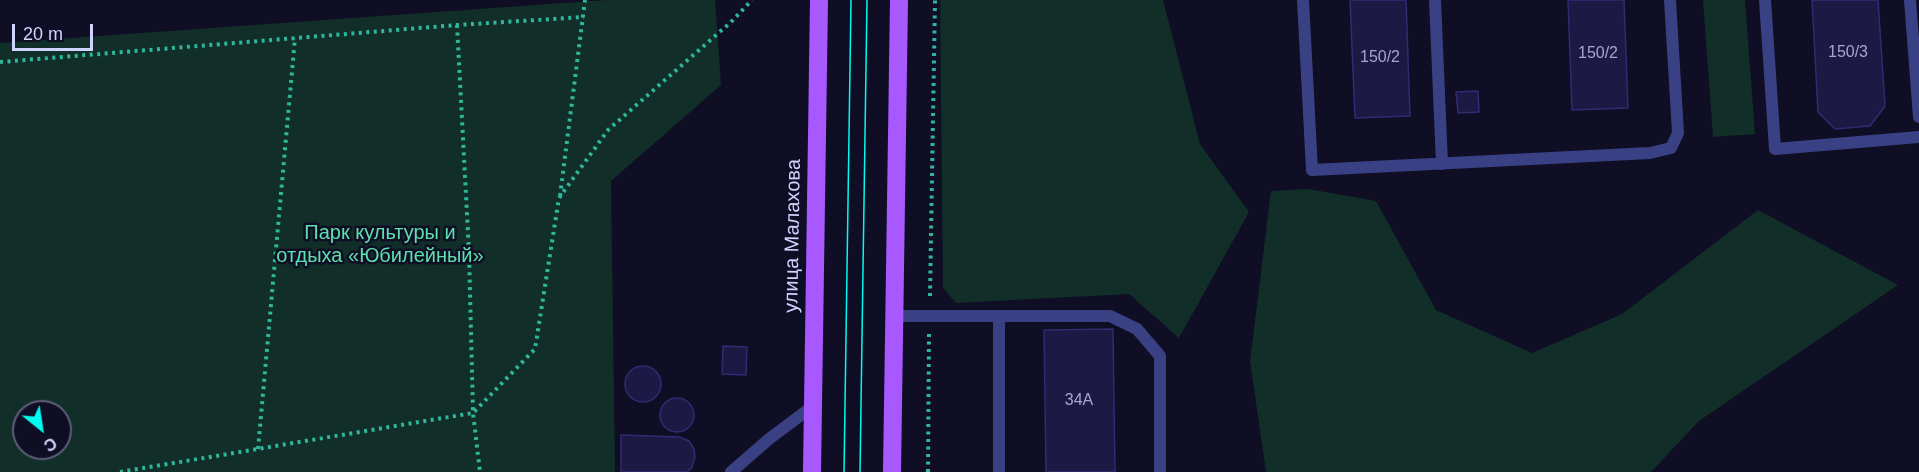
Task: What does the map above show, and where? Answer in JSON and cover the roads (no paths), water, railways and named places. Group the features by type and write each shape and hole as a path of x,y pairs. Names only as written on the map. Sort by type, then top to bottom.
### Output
{"main road":[{"name":"улица Малахова","path":"812,472 819,0"},
{"path":"892,472 899,0"}],"lane":[{"path":"1303,0 1312,170 1650,153 1671,148 1678,133 1670,0"},
{"path":"1435,0 1442,164"},
{"path":"1765,0 1775,149 1919,137"},
{"path":"1910,0 1919,117"},
{"path":"894,316 1110,316 1137,329 1160,356 1160,472"},
{"path":"999,317 999,472"},
{"path":"731,472 769,439 813,406"}],"tram line":[{"path":"844,472 851,0"},
{"path":"860,472 867,0"}],"park label":[{"name":"Парк культуры и отдыха «Юбилейный»","path":"380,244"}]}
